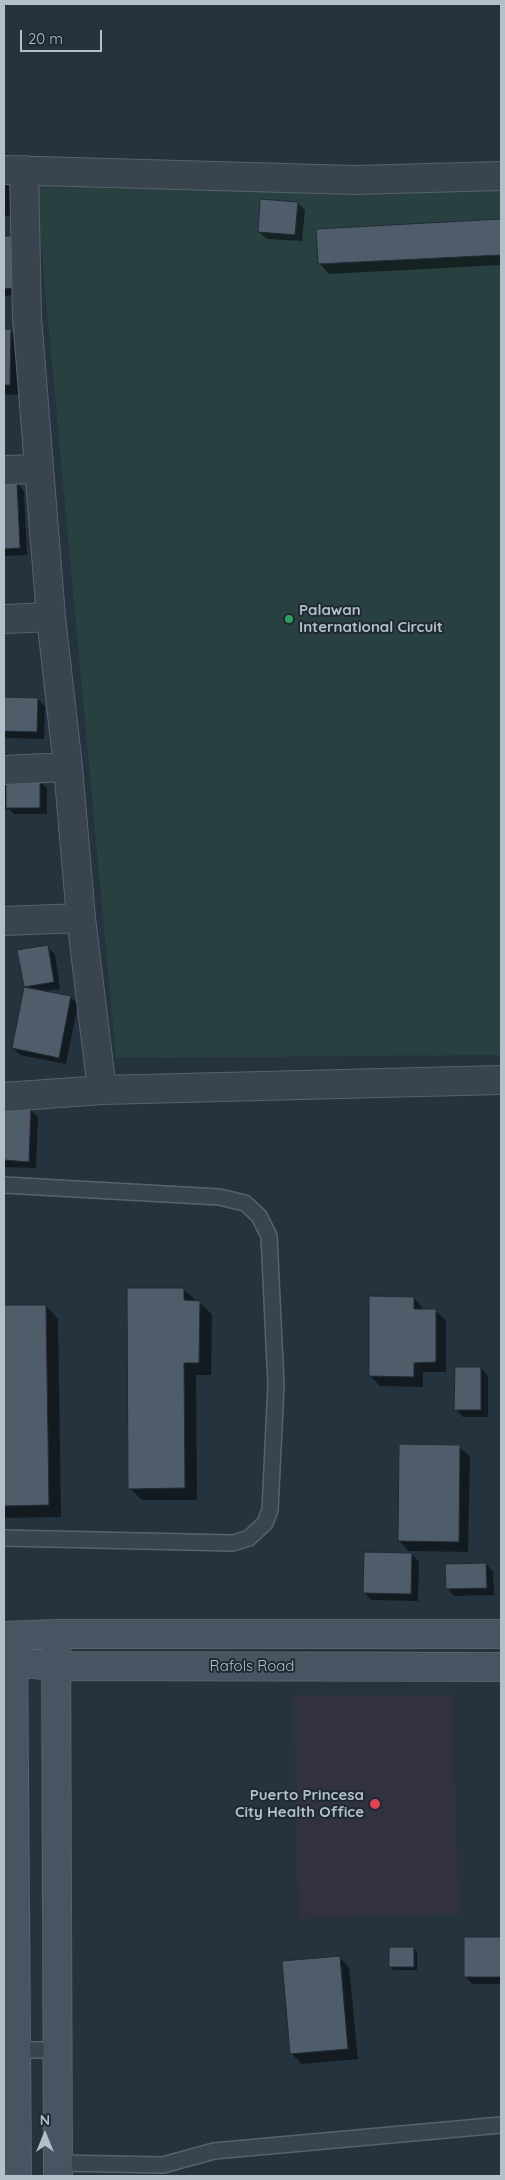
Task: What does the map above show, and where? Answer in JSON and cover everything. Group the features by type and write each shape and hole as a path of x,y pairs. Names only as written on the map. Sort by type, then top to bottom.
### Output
{"street":[{"path":"102,1090 82,918 38,469 16,317 14,170 355,180 501,176"},
{"path":"4,470 38,469"},
{"path":"4,619 51,617"},
{"path":"4,770 68,767"},
{"path":"4,921 82,918"},
{"path":"4,1096 102,1090 501,1080"},
{"path":"17,2176 10,2050 8,1636 56,1634 501,1634"},
{"path":"56,1634 58,2170"},
{"name":"Rafols Road","path":"8,1662 55,1666 501,1667"}],"lane":[{"path":"4,1185 219,1197 246,1203 259,1216 269,1236 276,1385 270,1510 265,1523 249,1538 233,1544 4,1538"},
{"path":"10,2050 58,2050"},
{"path":"58,2170 163,2165 214,2151 501,2125"},
{"path":"163,2165 176,2176"}],"shaded area":[{"name":"Puerto Princesa City Health Office","path":"293,1695 452,1695 459,1914 298,1919"}],"green space":[{"name":"Palawan International Circuit","path":"35,179 501,182 501,1055 116,1058"}],"building":[{"path":"260,199 298,202 295,235 258,232"},
{"path":"501,219 501,255 318,264 316,229"},
{"path":"4,236 12,236 13,288 4,289"},
{"path":"4,329 11,329 10,385 4,385"},
{"path":"4,482 17,482 20,548 4,549"},
{"path":"4,697 38,698 37,732 4,731"},
{"path":"6,780 40,780 40,808 6,808"},
{"path":"48,945 54,982 24,987 17,950"},
{"path":"24,987 71,996 59,1058 12,1048"},
{"path":"4,1107 31,1108 29,1162 4,1160"},
{"path":"127,1288 184,1288 184,1300 200,1301 199,1363 184,1363 185,1488 128,1489"},
{"path":"369,1296 414,1297 414,1309 436,1309 436,1362 414,1363 414,1377 369,1376"},
{"path":"4,1305 46,1305 49,1505 4,1506"},
{"path":"455,1367 481,1367 481,1410 454,1410"},
{"path":"399,1444 460,1445 459,1542 398,1541"},
{"path":"364,1552 412,1553 411,1594 363,1593"},
{"path":"486,1563 487,1588 446,1589 445,1564"},
{"path":"464,1937 501,1937 501,1977 464,1977"},
{"path":"389,1947 414,1947 414,1967 389,1967"},
{"path":"340,1956 348,2049 290,2054 282,1961"}],"place":[{"name":"Palawan International Circuit","path":"289,619"},
{"name":"Puerto Princesa City Health Office","path":"375,1804"}]}
